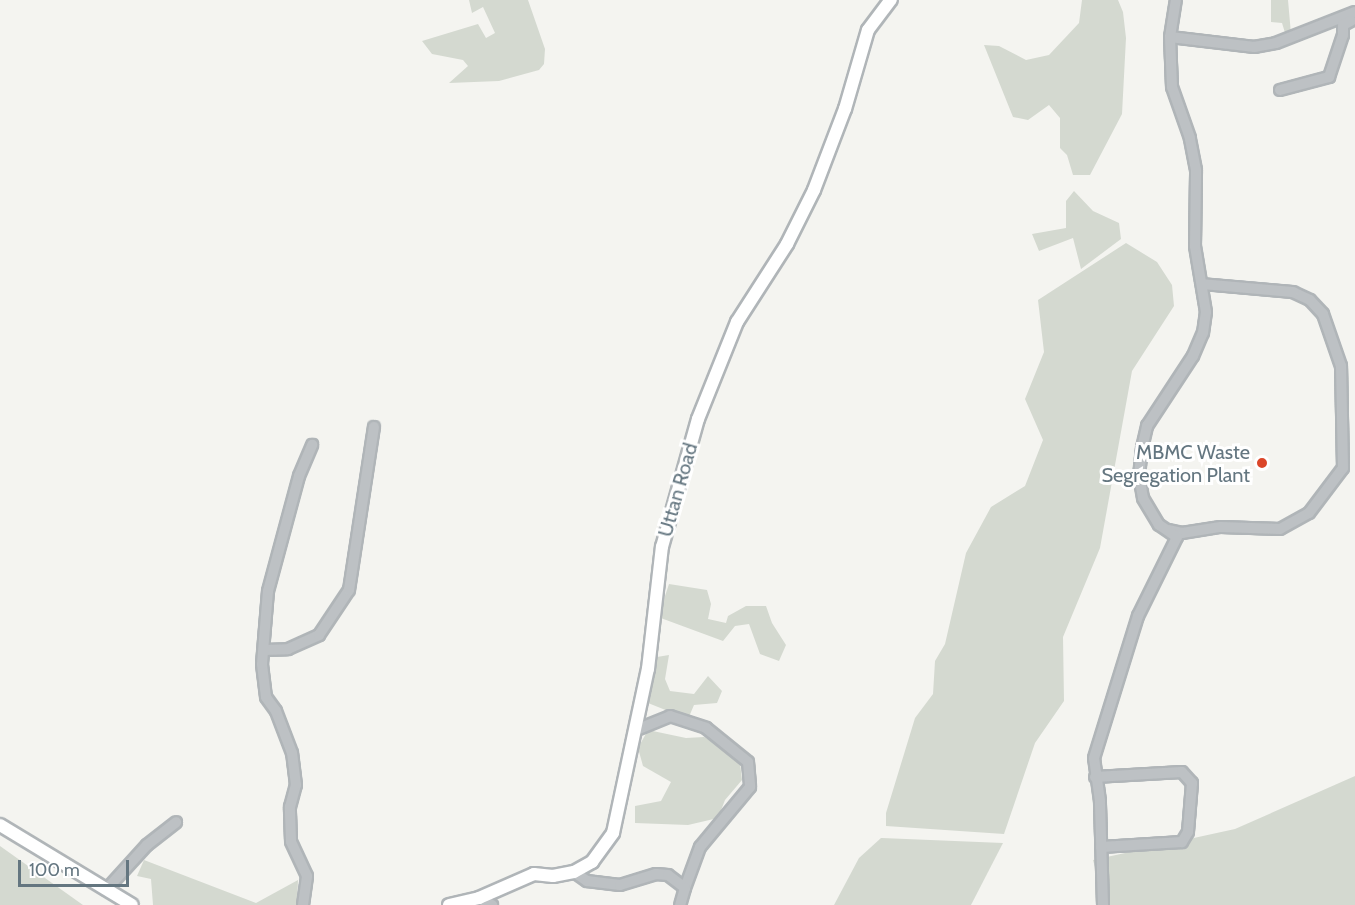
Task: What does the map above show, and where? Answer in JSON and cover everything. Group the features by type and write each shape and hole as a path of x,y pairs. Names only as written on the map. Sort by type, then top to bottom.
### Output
{"main road":[{"name":"Uttan Road","path":"449,905 478,898 534,874 553,876 573,872 592,862 613,833 648,669 662,547 698,418 737,322 787,244 814,190 845,109 868,30 891,0"},
{"path":"0,825 132,905"}],"street":[{"path":"1103,905 1095,777 1097,743 1138,616 1177,537 1160,525 1143,498 1139,476 1142,448 1147,426 1193,356 1203,333 1206,312 1195,246 1196,170 1190,138 1172,87 1170,37 1176,0"},
{"path":"1170,37 1254,47 1276,43 1353,13"},
{"path":"1280,90 1329,77 1343,35 1343,25 1351,22 1353,13"},
{"path":"1166,529 1182,533 1221,527 1280,529 1309,513 1343,468 1341,366 1323,315 1310,300 1293,292 1202,284"},
{"path":"264,650 288,649 319,635 349,591 374,427"},
{"path":"303,905 308,876 291,841 290,807 296,785 292,753 276,711 266,697 264,650 268,591 298,476 312,445"},
{"path":"636,730 670,716 706,728 748,762 750,787 700,847 680,905"},
{"path":"1095,777 1182,772 1192,783 1188,832 1182,842 1101,846"},
{"path":"106,890 147,845 176,822"},
{"path":"573,872 587,880 620,885 661,873 685,888"},
{"path":"478,898 492,905"}],"shaded area":[{"path":"469,0 528,0 545,49 544,64 539,70 499,81 449,83 468,66 463,60 432,54 422,41 478,24 486,38 495,33 483,7 472,13"},
{"path":"1082,0 1118,0 1123,12 1126,38 1122,114 1090,175 1073,175 1067,155 1060,148 1060,118 1049,105 1028,120 1013,117 984,45 999,46 1026,60 1049,55 1079,23"},
{"path":"1271,0 1288,0 1291,34 1286,36 1282,23 1271,22"},
{"path":"1074,191 1093,211 1119,223 1121,239 1081,269 1073,238 1039,251 1032,234 1066,228 1066,201"},
{"path":"1126,243 1157,262 1172,285 1174,306 1132,371 1100,548 1063,637 1064,701 1035,743 1004,834 886,826 886,813 915,718 933,694 935,661 945,644 966,553 991,507 1025,486 1043,440 1025,399 1044,352 1038,300"},
{"path":"669,584 707,590 711,604 708,619 726,623 728,616 746,606 766,606 772,623 786,645 779,661 760,654 749,624 735,626 723,641 658,617"},
{"path":"669,655 665,679 670,691 694,694 708,676 722,691 717,703 694,705 688,719 648,703 657,657"},
{"path":"648,730 686,738 704,737 724,748 740,763 742,780 725,800 718,818 688,825 635,823 635,806 661,801 671,782 643,766 638,748"},
{"path":"1355,776 1355,905 1105,905 1093,860 1235,829"},
{"path":"881,838 1003,843 971,905 834,905 859,858"},
{"path":"0,846 83,905 0,905"},
{"path":"144,860 256,903 298,880 297,905 153,905 151,879 137,876"}],"place":[{"name":"MBMC Waste Segregation Plant","path":"1262,463"}]}
